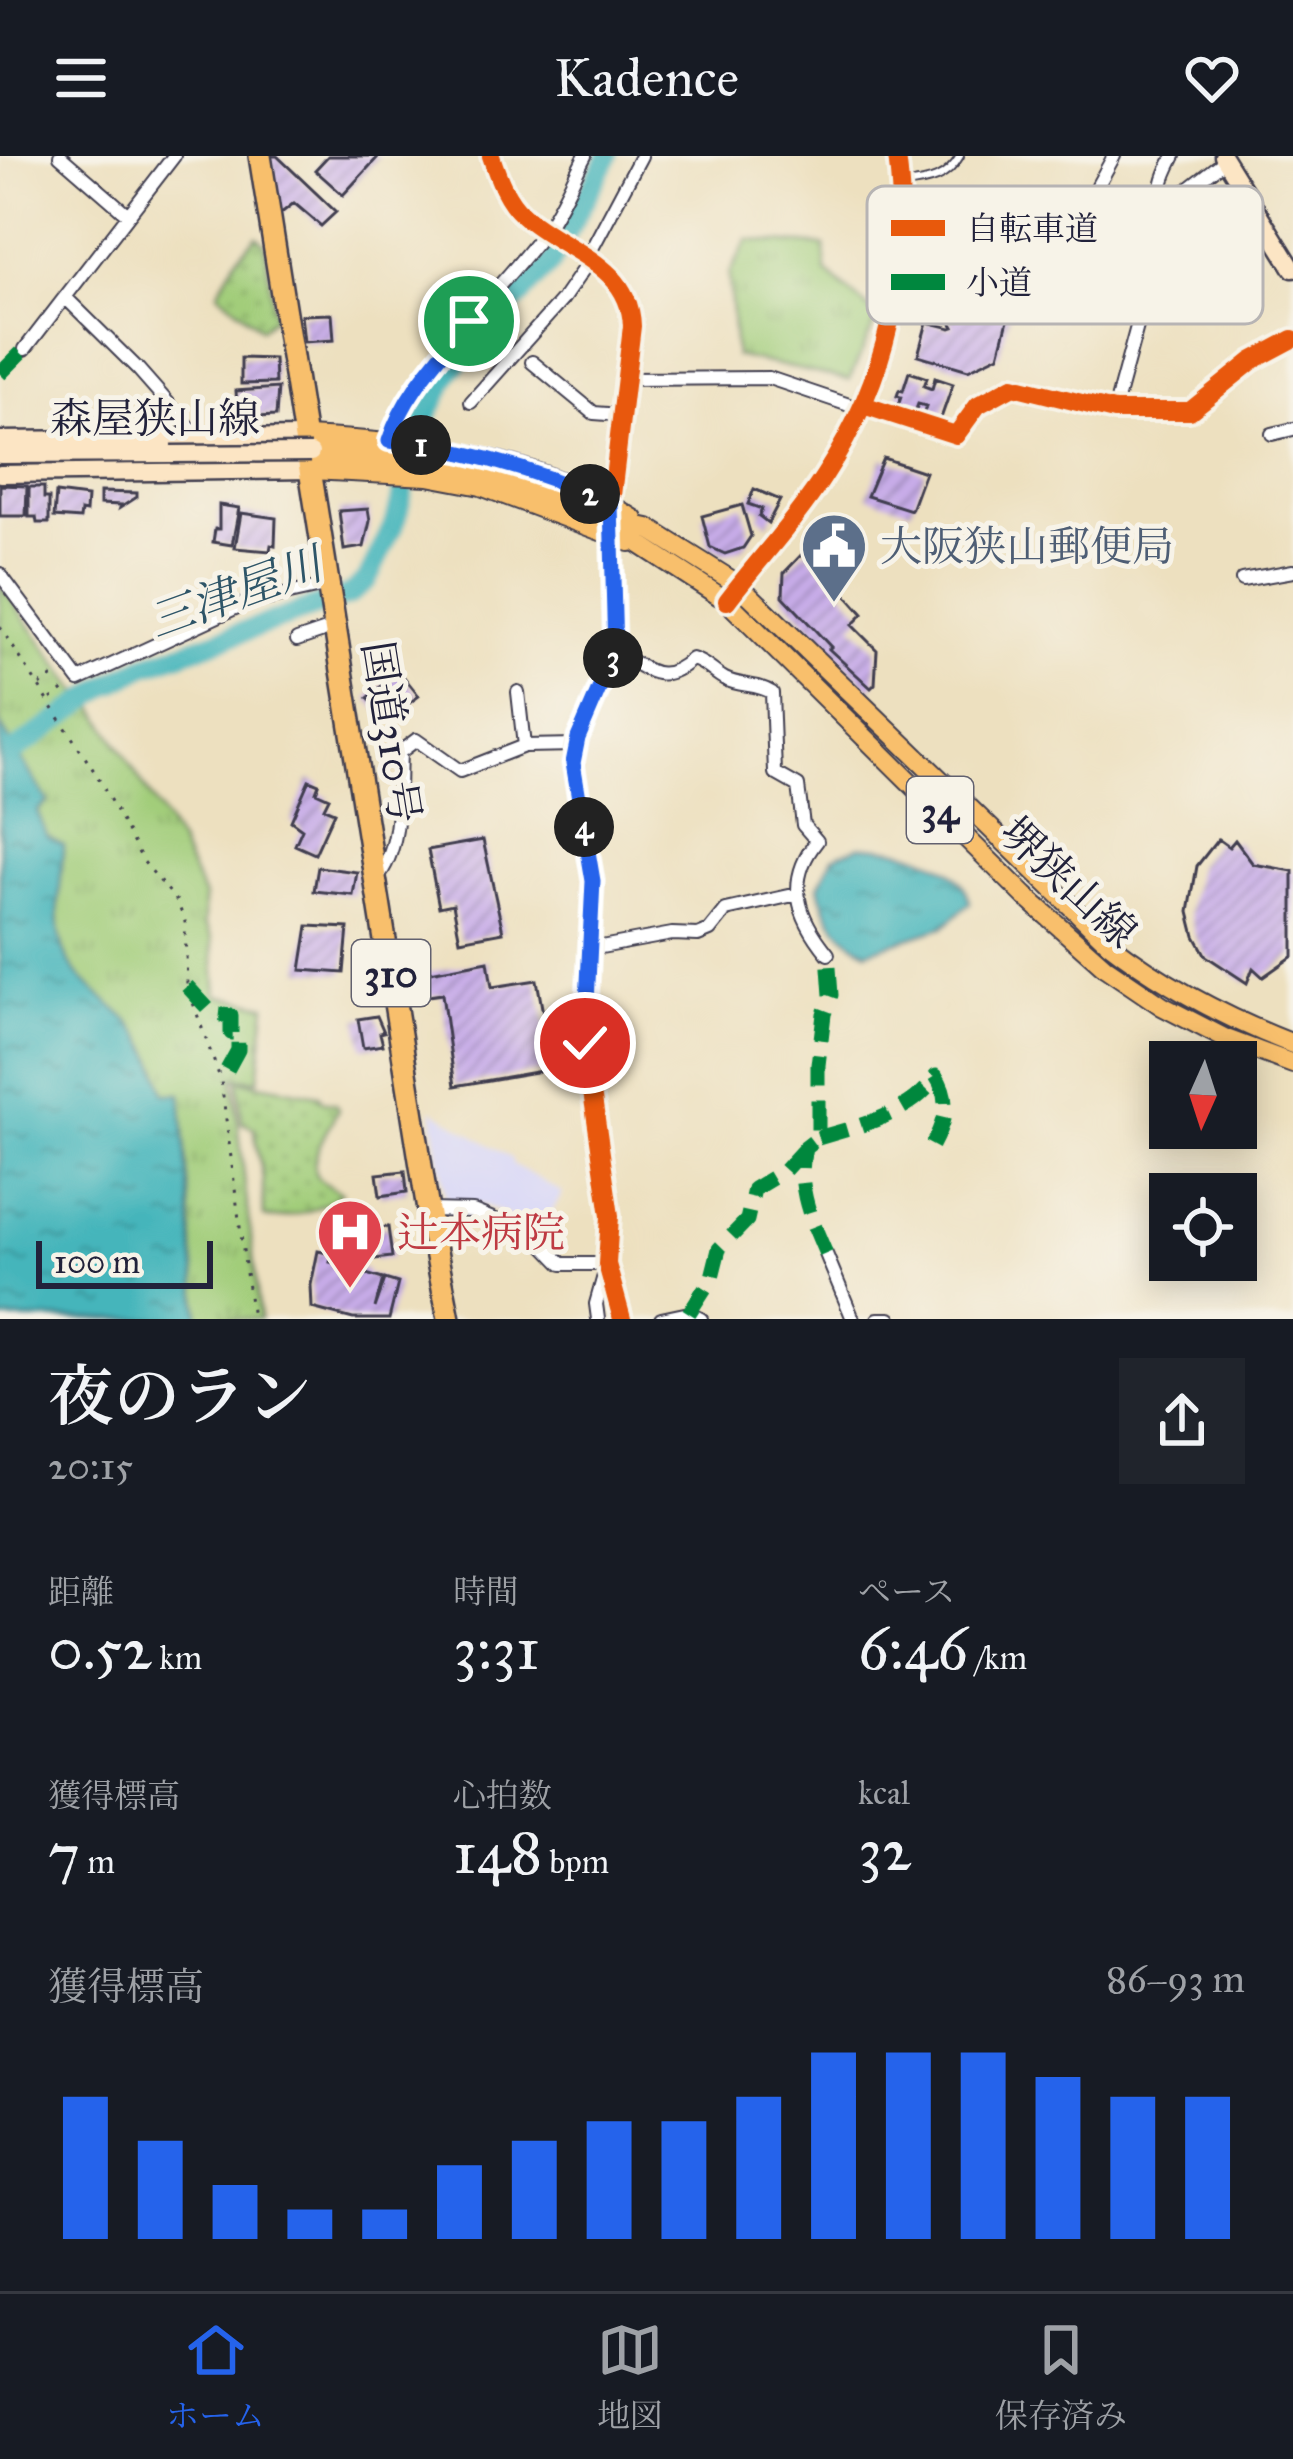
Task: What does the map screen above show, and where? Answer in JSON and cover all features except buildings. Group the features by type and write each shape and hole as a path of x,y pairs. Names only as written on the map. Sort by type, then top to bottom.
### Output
{"highway":[{"name":"国道310号","path":"260,156 449,1319"}],"main road":[{"path":"897,156 901,185"},
{"path":"1224,158 1241,186"},
{"path":"1263,222 1293,269"},
{"path":"733,593 822,479 862,407 891,324"},
{"path":"0,440 191,439 310,453 388,472 436,462"},
{"path":"0,474 310,453 393,442 436,462"},
{"name":"森屋狭山線","path":"0,455 310,453"},
{"name":"堺狭山線","path":"310,453 436,462 498,475 644,536 733,593 1108,943 1217,1013 1293,1044"},
{"name":"堺狭山線","path":"733,593 1025,896 1106,968 1204,1028 1293,1064"}],"street":[{"path":"59,156 128,214"},
{"path":"25,349 174,156"},
{"path":"490,156 509,199 523,216 585,254 631,302 611,520 615,652 573,763 593,881 585,1033 610,1216 608,1264 596,1304 598,1319"},
{"path":"393,442 396,420 414,389 548,231 585,156"},
{"path":"471,402 562,300 641,156"},
{"path":"1098,186 1114,156"},
{"path":"1161,186 1174,156"},
{"path":"1191,186 1224,158"},
{"path":"65,297 151,383 190,428 191,439"},
{"path":"1114,411 1137,324"},
{"path":"625,379 769,377 956,435 977,405 1013,386 1114,411 1190,411 1252,361 1293,339"},
{"path":"532,362 594,412 621,415"},
{"path":"1272,434 1293,428"},
{"path":"1242,580 1293,571"},
{"path":"0,574 79,680 244,604 331,587"},
{"path":"297,640 337,627"},
{"path":"615,652 663,676 676,674 692,659 706,663 725,679 763,686 772,693 775,773 798,786 803,825 817,841 802,859 796,876 798,893 818,941 829,954"},
{"path":"518,692 524,746"},
{"path":"376,878 389,864 398,812 400,752 416,740 460,771 524,746 577,745"},
{"path":"590,950 671,934 698,934 710,930 726,910 798,893"},
{"path":"428,1210 473,1211 536,1236 562,1264 608,1264"},
{"path":"826,1254 853,1319"},
{"path":"608,1264 622,1319"},
{"path":"661,1319 689,1313 701,1319"},
{"path":"878,1319 890,1319"}],"lane":[{"path":"901,185 931,182 951,170 960,156"}],"path":[{"path":"0,627 72,735 143,861 177,901 185,922 187,986 221,1081 252,1319"},
{"path":"39,686 68,666"},
{"path":"50,703 79,680"}],"shaded area":[{"path":"432,1109 563,1193 540,1230 486,1206 446,1201"}],"green space":[{"path":"257,236 265,244 274,316 261,329 218,292 236,259"},
{"path":"748,240 825,246 826,272 867,307 867,324 874,324 849,380 735,356 729,274"},
{"path":"0,584 75,688 94,706 179,843 204,897 217,995 266,1005 258,1080 233,1078 260,1319 0,1319"},
{"path":"238,1080 319,1095 322,1101 335,1104 338,1109 314,1168 320,1180 341,1192 304,1212 264,1217 255,1128 242,1123"}],"water":[{"path":"0,725 48,802 37,811 47,836 63,845 58,916 66,956 83,980 139,1033 165,1094 181,1094 199,1319 0,1319"},
{"path":"859,846 909,853 942,866 965,888 970,903 943,927 868,951 858,946 835,925 819,886 833,857"}],"waterway":[{"name":"三津屋川","path":"15,751 104,688 144,666 349,595 367,580 396,520 416,437 451,370 550,264 608,156"}],"marked path":[{"path":"0,374 25,349"},
{"path":"826,1254 810,1215 802,1176 805,1148 818,1138 818,1065 831,995 828,954"},
{"path":"187,986 213,1014 231,1016 231,1033 238,1033 238,1050 221,1081"},
{"path":"818,1138 899,1109 936,1076 944,1095 944,1114 929,1151"},
{"path":"689,1313 712,1277 719,1249 747,1220 754,1189 784,1171 805,1148"}],"cycle path":[{"path":"491,156 517,209 592,260 620,287 632,326 611,504 615,652 578,738 573,763 593,881 585,1043 610,1216 607,1264 622,1319"},
{"path":"897,156 900,186"},
{"path":"727,601 813,492 846,439 879,362 889,324"},
{"path":"863,405 956,435 978,405 1013,386 1114,411 1190,411 1252,361 1293,339"}],"place":[{"name":"大阪狭山郵便局","path":"834,605"},
{"name":"辻本病院","path":"350,1291"}],"route":[{"path":"469,321 414,389 389,441 499,460 559,479 611,504 615,652 578,738 573,763 593,881 585,1043"}]}
